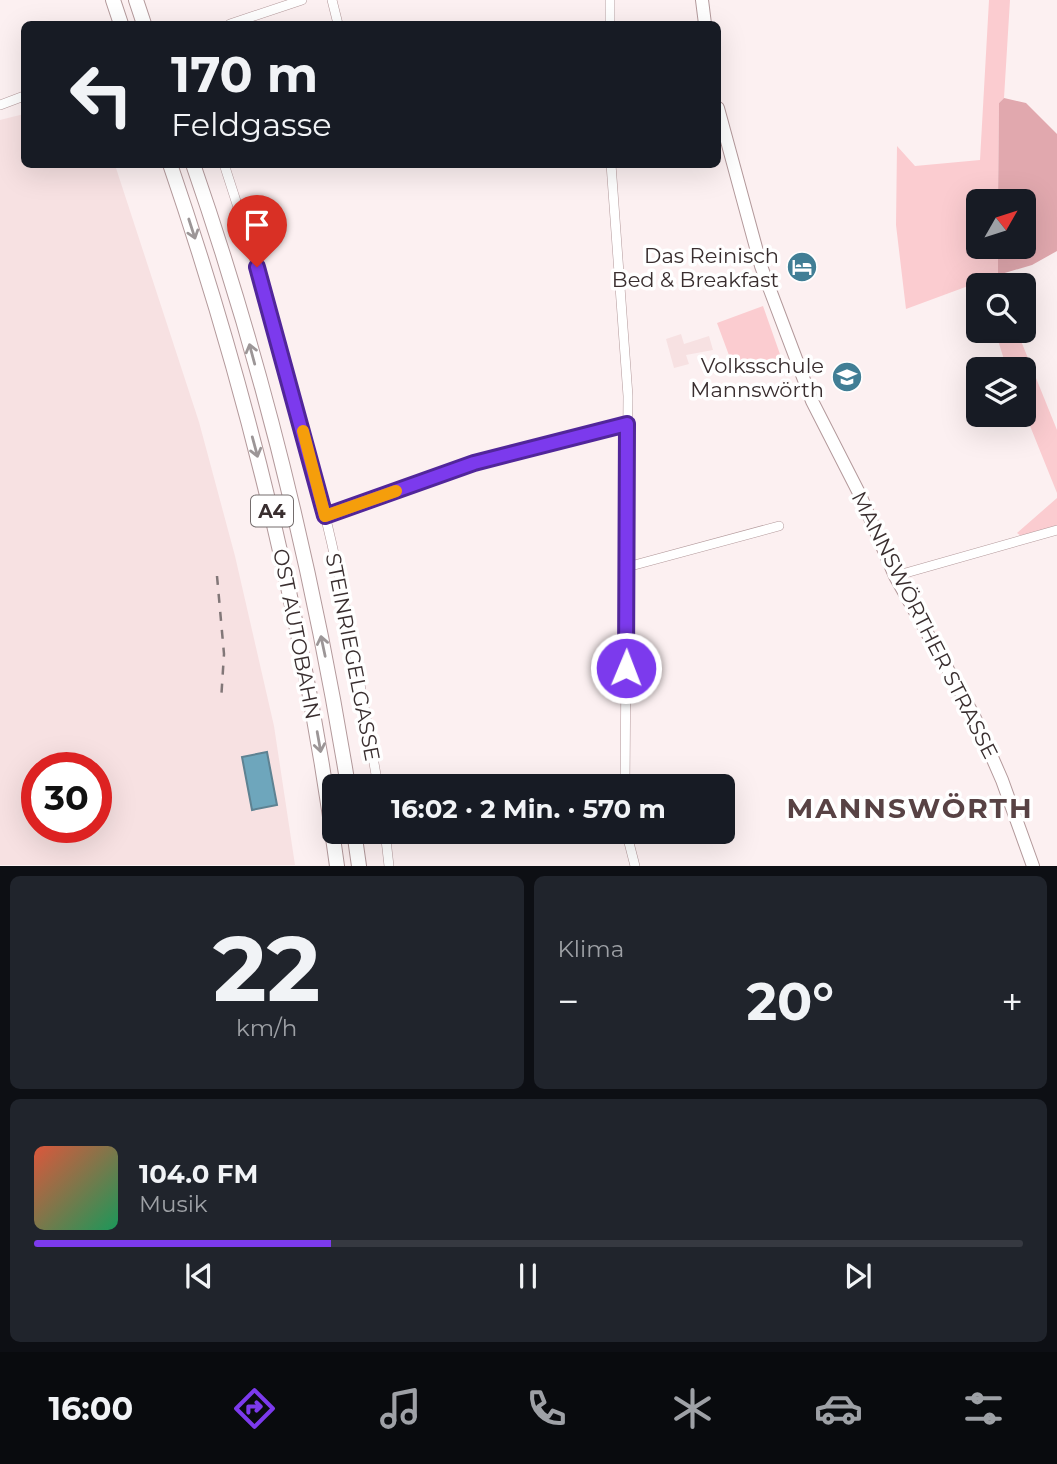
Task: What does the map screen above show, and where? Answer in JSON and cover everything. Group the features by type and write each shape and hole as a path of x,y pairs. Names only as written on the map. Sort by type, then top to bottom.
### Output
{"highway":[{"path":"113,0 120,21"},
{"path":"136,0 144,21"},
{"name":"OST AUTOBAHN","path":"171,168 229,348 271,506 305,665 337,866"},
{"name":"OST AUTOBAHN","path":"194,168 249,343 292,504 327,661 346,774"},
{"path":"356,844 359,866"}],"main road":[{"path":"702,0 705,21"},
{"name":"MANNSWÖRTHER STRASSE","path":"721,120 744,213 776,313 812,401 865,505 895,576 974,716 1002,780 1033,866"}],"street":[{"path":"239,21 302,0"},
{"path":"332,0 337,21"},
{"path":"610,0 610,21"},
{"path":"0,105 21,97"},
{"name":"STEINRIEGELGASSE","path":"225,168 272,317 325,516 356,662 376,774"},
{"path":"611,168 627,424 625,774"},
{"path":"325,516 474,463 627,424"},
{"path":"627,567 779,526"},
{"path":"895,576 1057,530"},
{"path":"386,844 389,866"},
{"path":"629,844 635,866"}],"shaded area":[{"path":"989,0 1010,0 1004,98 999,103 998,189 966,189 966,259 998,259 998,273 966,273 966,287 906,309 896,225 897,146 915,166 980,160"},
{"path":"1004,98 1026,103 1057,134 1057,251 1032,265 1005,273 998,273 998,259 1036,259 1036,189 998,189 999,103"},
{"path":"21,115 21,168 116,168 199,422 235,556 274,726 295,865 0,865 0,120"},
{"path":"763,306 781,357 740,373 734,357 730,358 717,323"},
{"path":"681,334 684,344 709,336 713,350 686,355 689,364 674,368 666,339"},
{"path":"999,343 1022,343 1028,357 1003,357"},
{"path":"1036,378 1057,430 1057,493 1030,427 1036,427"},
{"path":"1057,498 1057,526 1024,538 1017,533"}],"water":[{"path":"267,752 277,805 252,810 242,757"}],"railway":[{"path":"217,576 224,654 221,701"}],"slow traffic":[{"path":"303,431 325,516 396,491"}],"place":[{"name":"Das Reinisch Bed & Breakfast","path":"802,267"},
{"name":"Volksschule Mannswörth","path":"847,377"}],"district":[{"name":"MANNSWÖRTH","path":"910,808"}],"route":[{"path":"257,267 325,516 474,463 627,424 626,668"}]}
